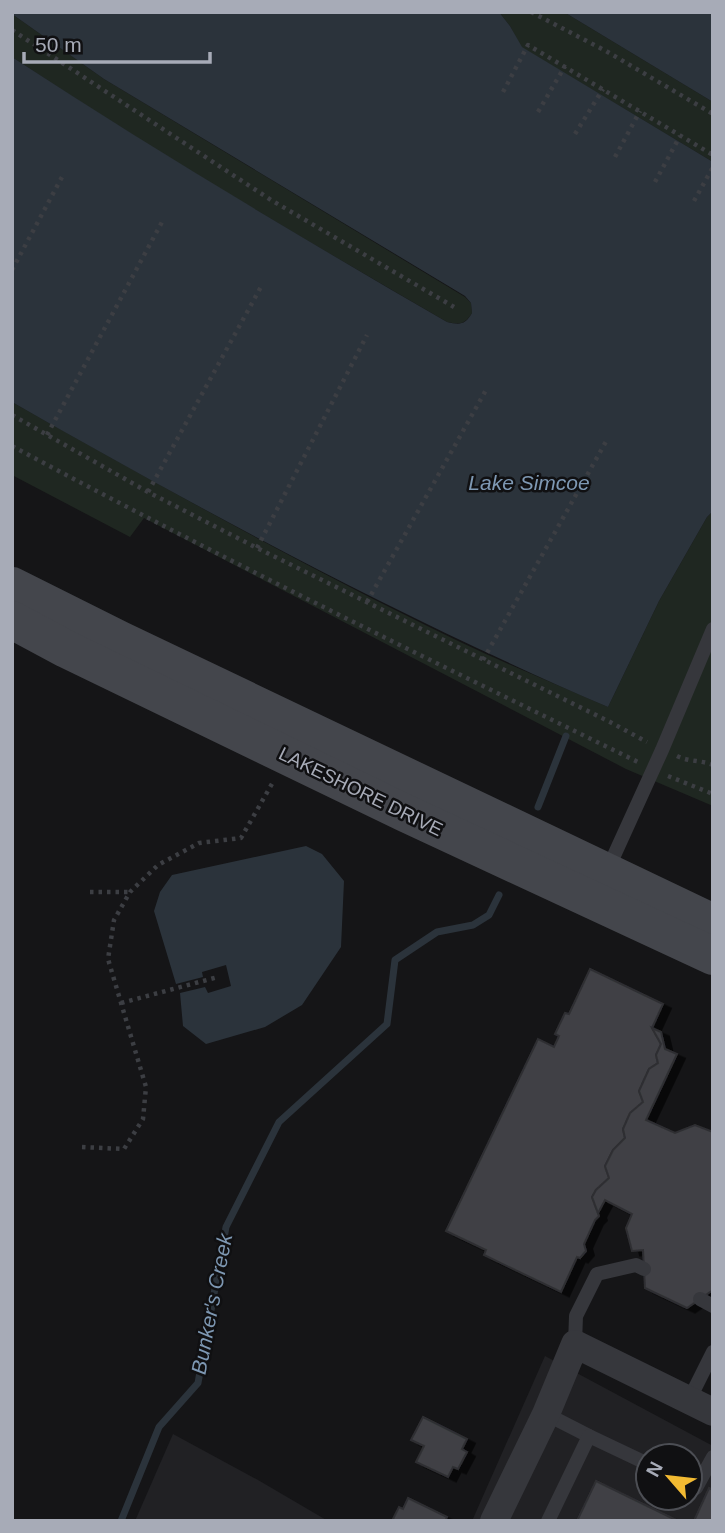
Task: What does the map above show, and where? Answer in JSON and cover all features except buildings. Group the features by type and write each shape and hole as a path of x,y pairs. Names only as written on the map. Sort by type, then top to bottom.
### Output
{"main road":[{"path":"12,586 713,923"},
{"name":"LAKESHORE DRIVE","path":"12,620 66,649 405,813 713,956"}],"street":[{"path":"495,1521 546,1414 575,1344 701,1406"}],"lane":[{"path":"607,872 713,629"},
{"path":"575,1344 576,1316 597,1274 636,1265 644,1269"},
{"path":"701,1406 713,1352"},
{"path":"546,1414 634,1457"},
{"path":"548,1521 589,1436"},
{"path":"704,1473 713,1457"}],"path":[{"path":"531,12 606,51 713,114"},
{"path":"12,30 271,200 454,307"},
{"path":"503,92 528,44 713,155"},
{"path":"538,111 565,66"},
{"path":"575,134 603,89"},
{"path":"615,157 640,111"},
{"path":"655,182 680,136"},
{"path":"694,201 713,167"},
{"path":"12,270 61,177"},
{"path":"47,435 162,222"},
{"path":"148,492 262,285"},
{"path":"257,548 367,335"},
{"path":"367,602 486,390"},
{"path":"12,415 148,492 641,739"},
{"path":"483,660 608,438"},
{"path":"12,446 335,613 653,770 713,794"},
{"path":"82,1147 124,1149 143,1119 146,1087 108,959 114,920 131,892 158,865 199,843 241,838 274,780"},
{"path":"90,892 131,892"},
{"path":"121,1003 218,977"}],"shaded area":[{"path":"499,12 564,12 713,102 713,162 521,47"},
{"path":"12,14 104,79 465,297 471,303 472,313 462,323 447,322 228,193 65,92 12,57"},
{"path":"12,402 366,595 486,654 608,707 659,601 713,511 713,806 626,769 144,518 130,537 12,475"},
{"path":"545,1356 713,1446 713,1521 472,1521"},
{"path":"173,1434 258,1480 328,1521 135,1521"}],"water":[{"name":"Lake Simcoe","path":"12,12 499,12 522,47 713,162 713,511 659,601 608,707 380,601 158,484 12,402 12,57 119,126 447,322 462,323 472,313 471,303 465,296 104,79"},
{"path":"564,12 713,12 713,102"},
{"path":"306,846 322,854 344,881 341,947 302,1005 265,1027 206,1044 183,1026 180,993 205,987 208,993 231,986 226,965 202,972 203,977 176,984 154,911 160,892 172,875"}],"waterway":[{"name":"Bunker's Creek","path":"538,807 566,736"},
{"name":"Bunker's Creek","path":"121,1521 159,1427 198,1383 226,1227 279,1122 387,1024 395,960 437,932 473,925 489,915 499,895"}]}
